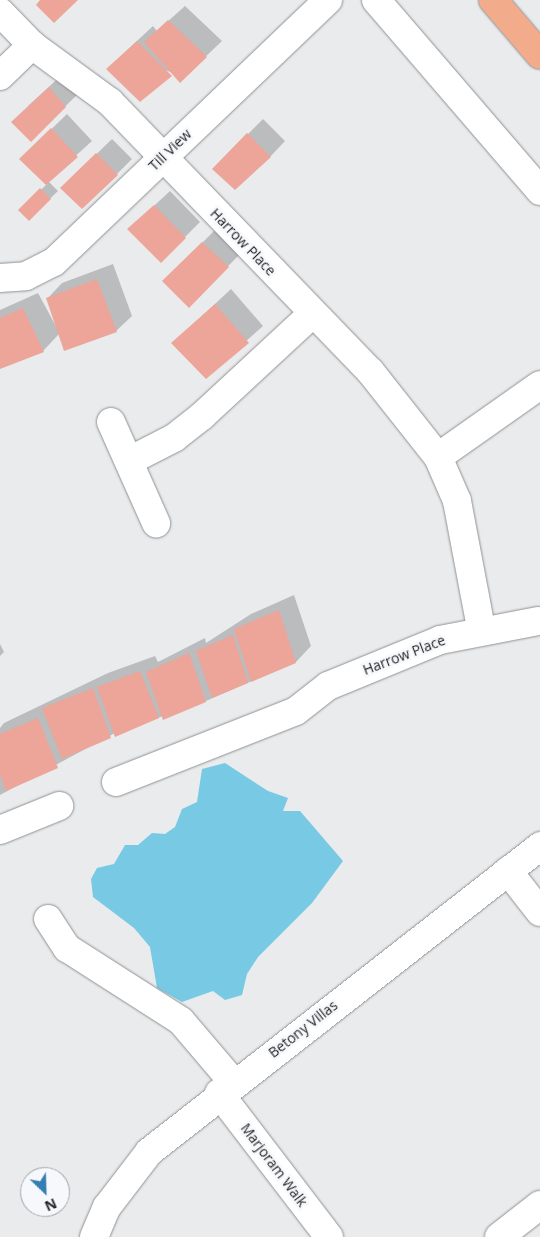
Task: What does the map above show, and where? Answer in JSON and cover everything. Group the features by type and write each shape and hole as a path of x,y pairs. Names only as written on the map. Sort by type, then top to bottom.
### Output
{"highway":[{"path":"494,0 540,55"}],"street":[{"name":"Till View","path":"0,278 26,276 54,262 328,0"},
{"path":"376,0 409,36 540,191"},
{"name":"Harrow Place","path":"1,12 32,45 110,102 312,314 370,371 438,457 457,501 481,628"},
{"path":"0,76 32,45"},
{"path":"129,461 174,438 202,416 312,314"},
{"path":"438,457 540,385"},
{"path":"111,422 156,523"},
{"name":"Harrow Place","path":"116,782 296,711 328,686 440,640 481,628 538,621"},
{"path":"0,830 59,806"},
{"name":"Betony Villas","path":"94,1237 107,1207 149,1152 226,1088 540,846"},
{"path":"508,871 540,912"},
{"name":"Marjoram Walk","path":"48,919 67,948 181,1022 328,1237"},
{"path":"499,1237 540,1205"}],"water":[{"path":"225,763 268,791 288,798 283,811 300,811 343,861 312,903 258,957 247,974 242,995 225,1000 213,991 182,1002 157,988 150,947 134,928 93,897 91,879 97,868 114,864 125,845 138,845 152,833 165,834 175,827 182,809 197,802 202,769"}],"building":[{"path":"40,0 78,0 54,23 36,5"},
{"path":"168,20 207,57 180,83 144,42"},
{"path":"137,41 172,76 140,102 106,69"},
{"path":"49,87 66,107 31,142 11,122"},
{"path":"51,128 78,157 46,185 19,159"},
{"path":"247,133 271,157 235,190 212,169"},
{"path":"96,153 118,175 82,209 60,188"},
{"path":"40,188 51,199 29,221 18,210"},
{"path":"154,205 186,238 161,263 127,229"},
{"path":"202,242 229,267 189,308 162,281"},
{"path":"97,279 117,332 64,351 46,298"},
{"path":"215,304 249,343 206,379 171,343"},
{"path":"23,308 44,352 0,369 0,318"},
{"path":"279,610 296,663 251,682 234,629"},
{"path":"233,635 248,683 212,698 196,651"},
{"path":"189,653 206,702 163,720 146,672"},
{"path":"140,671 159,718 115,737 97,687"},
{"path":"93,688 111,738 62,759 42,708"},
{"path":"38,718 58,768 6,791 0,774 0,734"}]}
